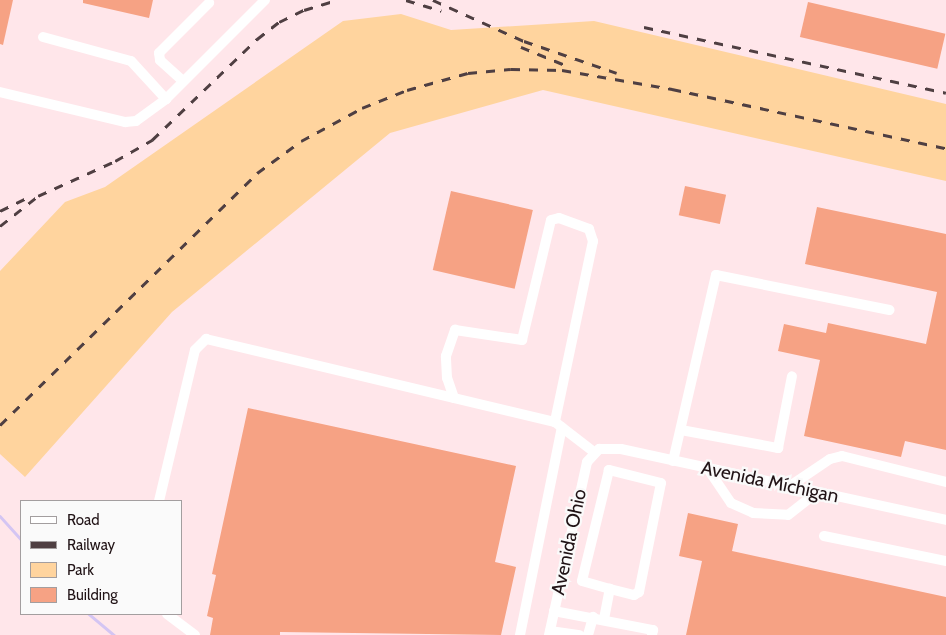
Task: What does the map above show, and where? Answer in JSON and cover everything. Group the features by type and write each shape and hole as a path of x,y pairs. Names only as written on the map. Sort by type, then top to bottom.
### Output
{"street":[{"path":"0,92 125,122 136,121 166,99 265,0"},
{"path":"183,81 160,60 159,53 209,3"},
{"path":"43,37 131,61 166,99"},
{"path":"454,398 447,378 446,356 455,330 522,340 551,220 559,218 589,229 593,241 520,635"},
{"path":"673,461 716,275 889,310"},
{"path":"159,500 195,350 206,339 558,424 594,452"},
{"path":"681,430 778,448 792,376"},
{"name":"Avenida Míchigan","path":"594,452 612,448 946,520"},
{"name":"Avenida Ohio","path":"550,633 583,477 594,452"},
{"path":"790,486 830,459 842,456 946,482"},
{"path":"708,469 731,503 752,513 788,515 817,492"},
{"path":"609,470 661,483 639,592 634,595 610,589 582,581 609,470"},
{"path":"824,536 946,561"},
{"path":"588,635 599,618 610,589"},
{"path":"554,611 599,618 653,630 652,635"},
{"path":"168,615 195,635"},
{"path":"550,633 575,634"}],"green space":[{"path":"401,14 451,30 594,21 946,104 946,181 543,90 390,133 172,312 25,477 0,454 0,271 65,202 105,187 343,21"}],"building":[{"path":"0,0 13,0 3,45 0,44"},
{"path":"83,0 153,0 149,18 83,3"},
{"path":"808,2 945,34 937,69 800,37"},
{"path":"685,186 726,195 720,224 679,215"},
{"path":"451,191 533,210 515,289 433,270"},
{"path":"817,207 946,234 946,450 905,441 901,457 804,436 820,360 778,351 784,324 826,333 828,323 926,344 937,292 805,264"},
{"path":"248,408 516,466 495,562 516,567 501,635 280,632 280,635 210,635 213,618 207,616 216,575 212,574"},
{"path":"688,513 738,524 732,551 946,597 946,635 686,635 702,561 679,556"}],"waterway":[{"path":"0,516 20,538"},
{"path":"90,615 114,635"}],"railway":[{"path":"0,226 38,196 115,161 152,140 257,39 279,22 304,10 337,0"},
{"path":"406,0 441,11"},
{"path":"433,0 524,41 617,73"},
{"path":"644,27 946,93"},
{"path":"521,47 570,67"},
{"path":"0,425 257,173 301,141 362,108 407,90 468,73 511,69 562,70 672,89 946,148"},
{"path":"0,211 29,197"}]}
